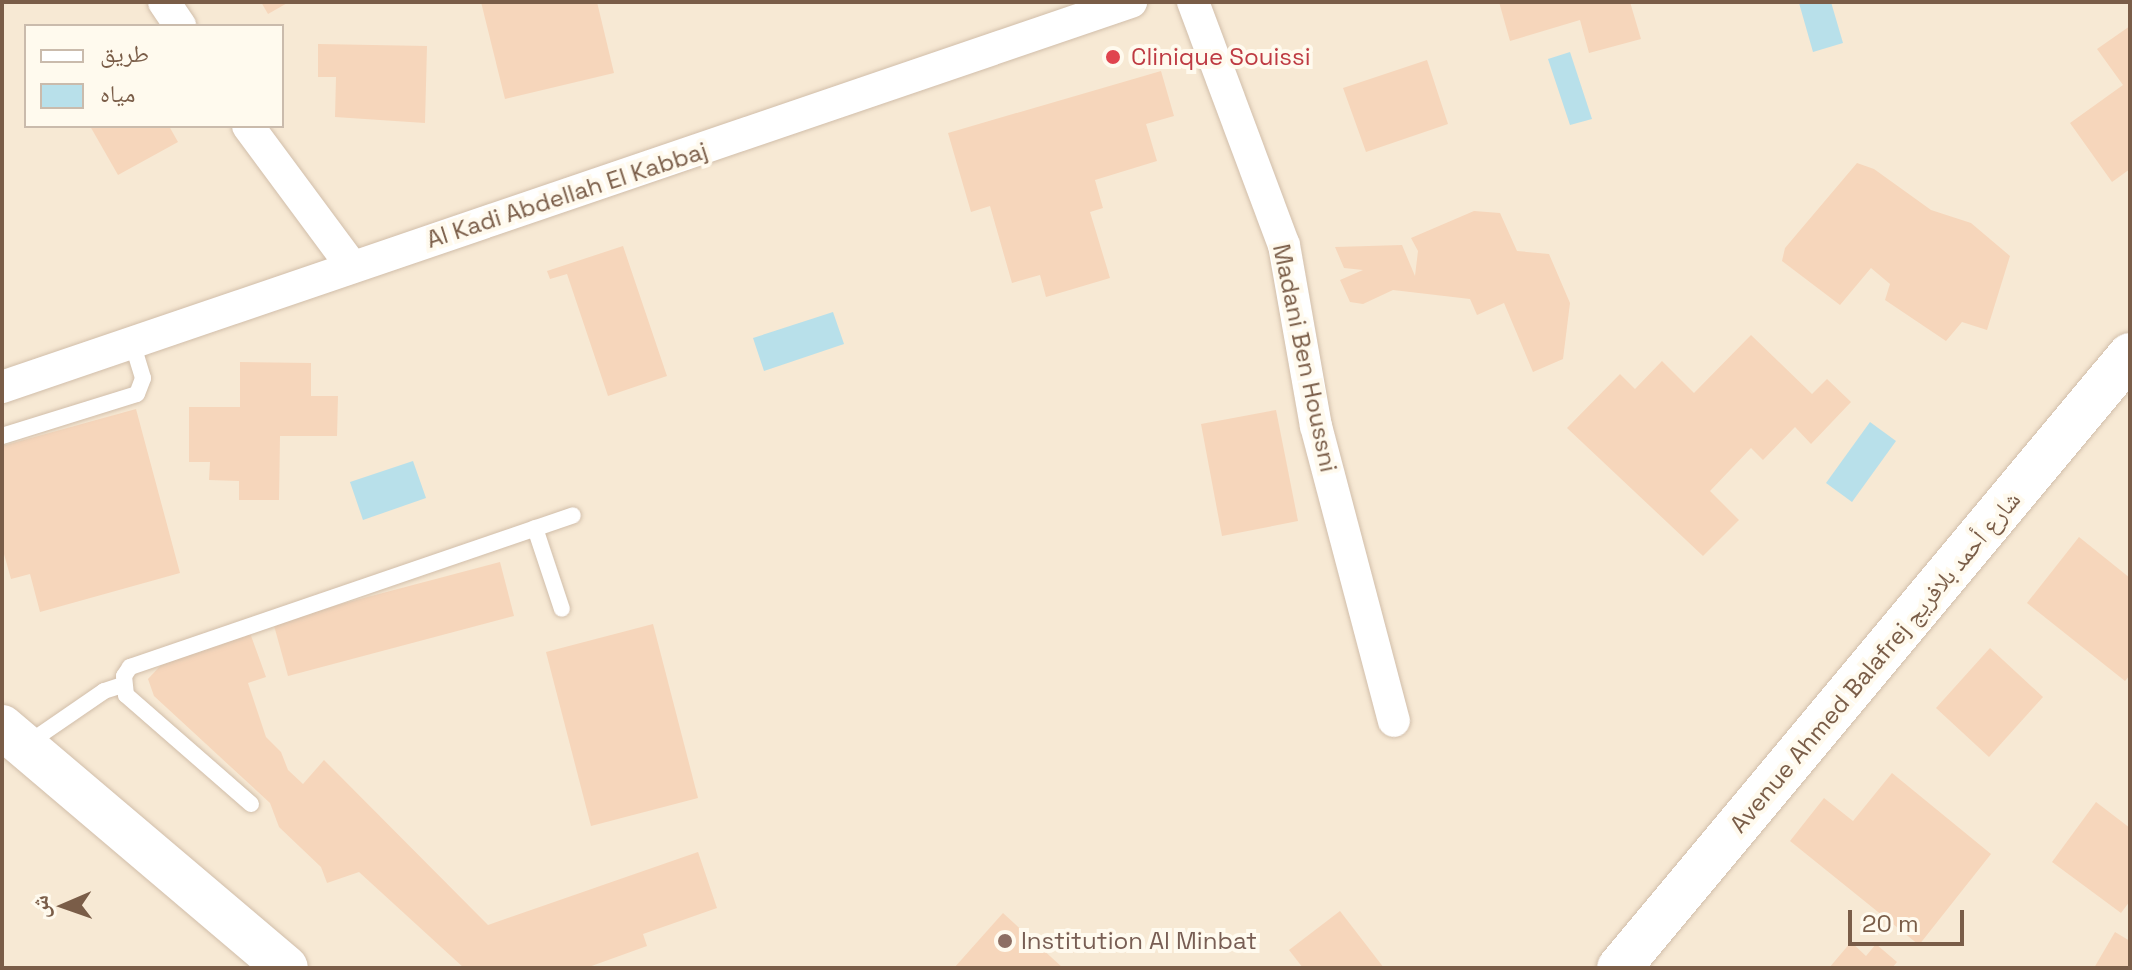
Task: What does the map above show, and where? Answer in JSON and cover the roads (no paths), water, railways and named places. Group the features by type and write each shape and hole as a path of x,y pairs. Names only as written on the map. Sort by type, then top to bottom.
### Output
{"main road":[{"name":"Avenue Ahmed Balafrej شارع أحمد بلافريج","path":"1619,968 2130,355"},
{"path":"12,737 286,968"}],"street":[{"path":"164,2 179,24"},
{"name":"Al Kadi Abdellah El Kabbaj","path":"2,387 351,265 1131,2"},
{"name":"Madani Ben Houssni","path":"1193,2 1284,245 1316,426 1394,721"},
{"path":"249,128 351,265"}],"lane":[{"path":"2,436 137,394 143,378 132,343"},
{"path":"123,685 130,667 573,515"},
{"path":"535,528 562,609"},
{"path":"12,737 104,691 123,685"},
{"path":"123,685 133,703 251,804"}],"water":[{"path":"1831,2 1843,43 1813,52 1799,3"},
{"path":"1570,52 1592,119 1570,125 1548,59"},
{"path":"833,312 844,344 764,371 753,338"},
{"path":"1870,422 1896,441 1852,502 1826,483"},
{"path":"413,461 426,498 363,520 350,482"}],"place":[{"name":"Clinique Souissi","path":"1113,57"},
{"name":"Institution Al Minbat","path":"1005,941"}]}
